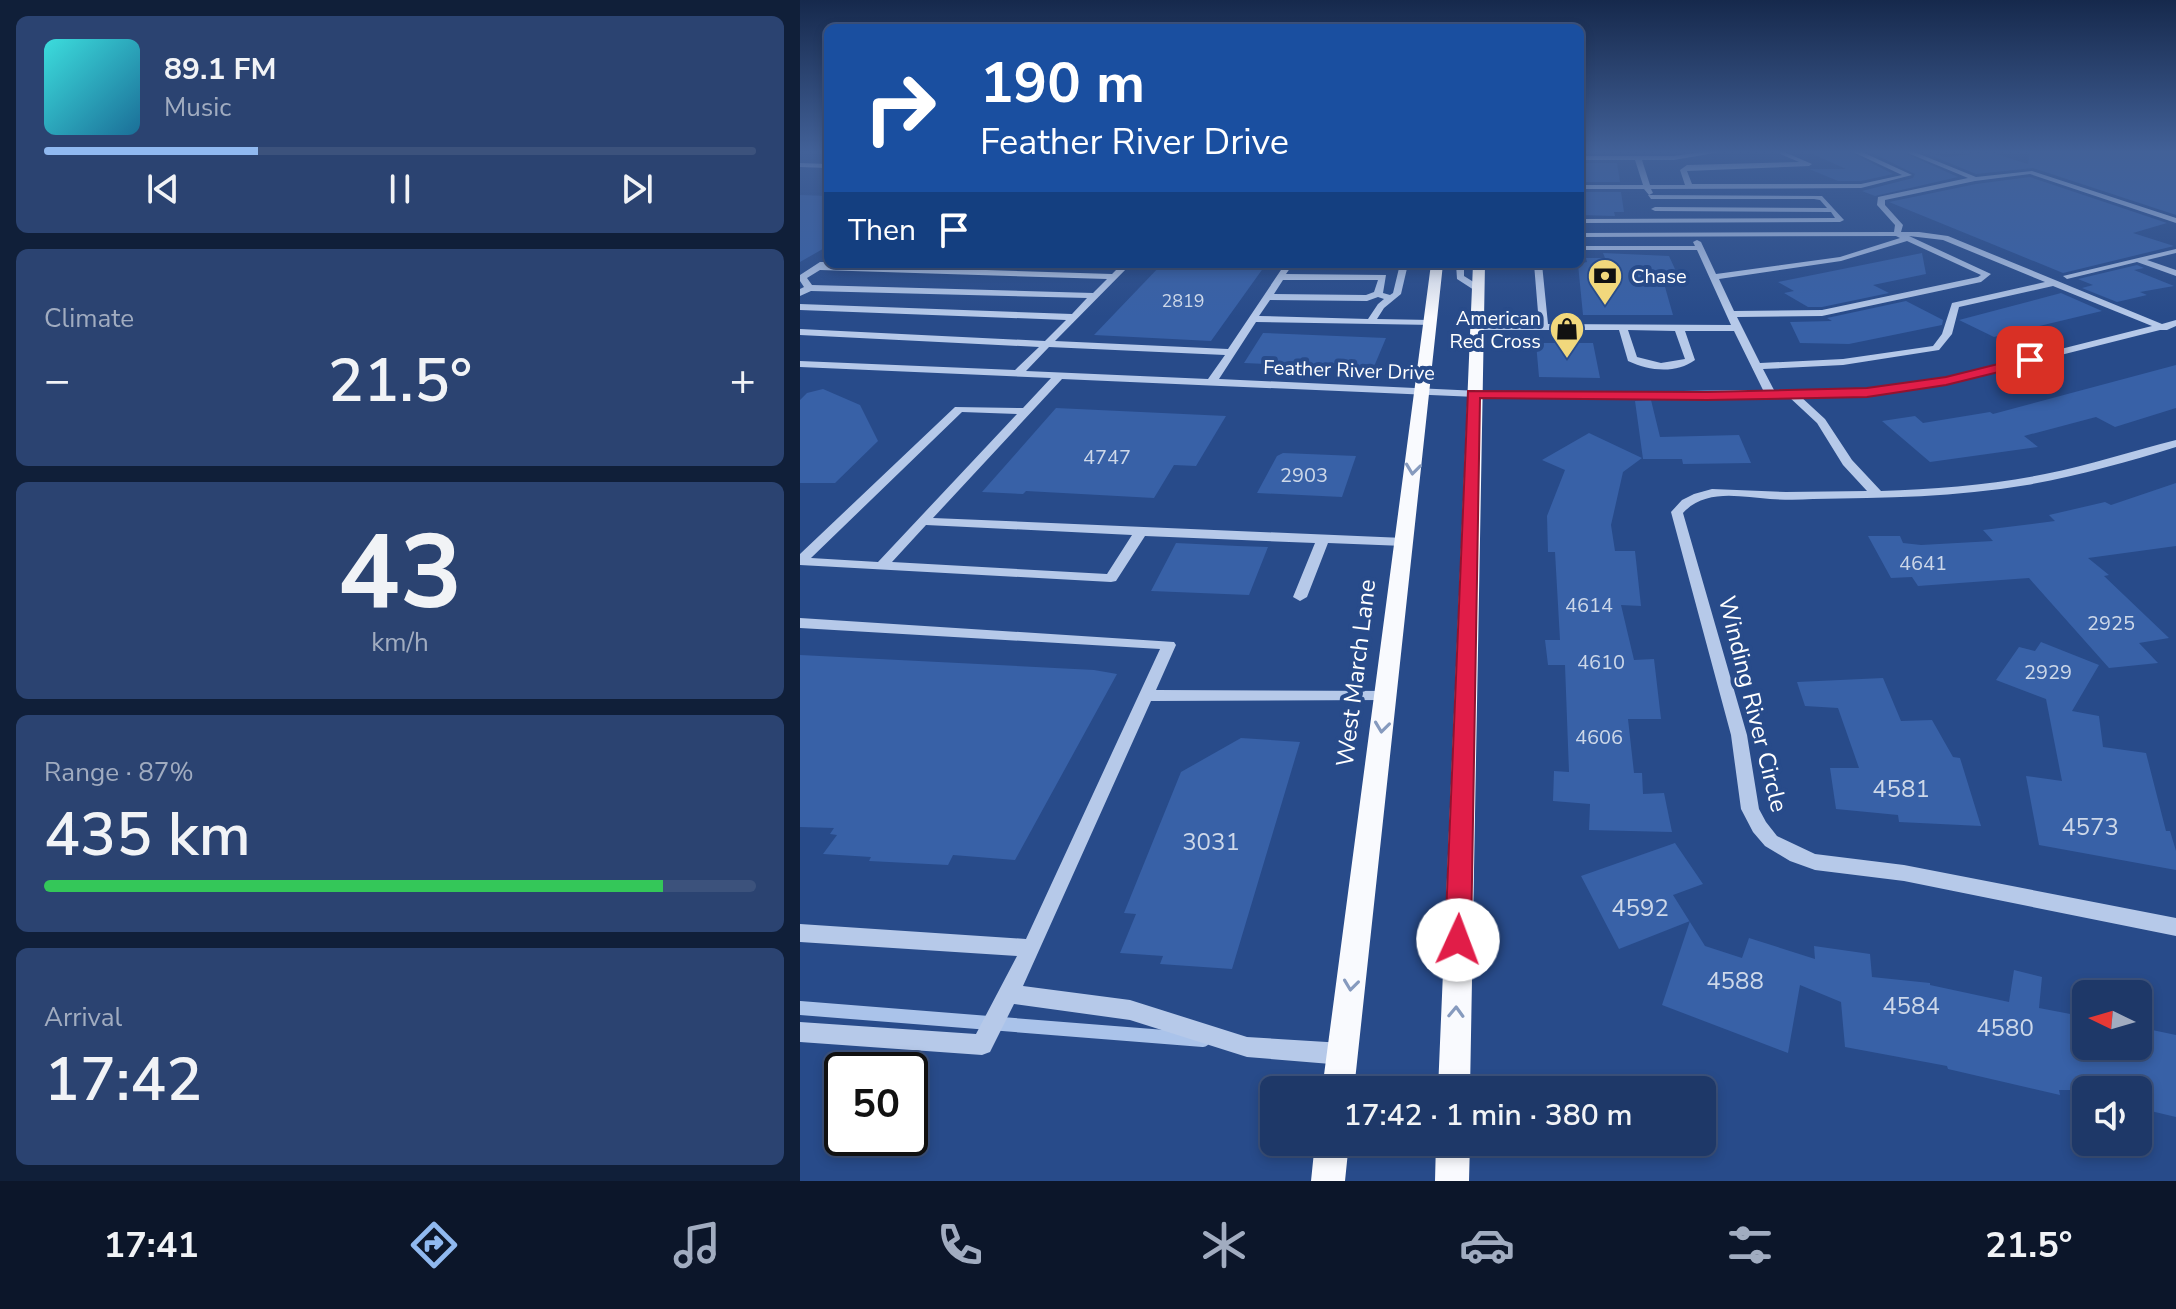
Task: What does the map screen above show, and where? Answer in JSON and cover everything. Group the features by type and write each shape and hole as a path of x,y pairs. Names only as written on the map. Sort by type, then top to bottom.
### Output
{"main road":[{"name":"West March Lane","path":"1340,1076 1437,268"},
{"path":"1454,1076 1479,268"},
{"path":"1328,1181 1331,1156"},
{"path":"1452,1181 1453,1156"}],"street":[{"path":"1654,206 1664,235"},
{"path":"1584,221 1840,220 1829,206"},
{"path":"1882,206 1899,225 1897,234"},
{"path":"2132,206 2176,221"},
{"path":"1655,209 1833,210"},
{"path":"1731,314 1822,313 1981,279 1987,274 1897,234"},
{"path":"1584,235 1897,234 1945,238 2176,332"},
{"path":"1694,235 1771,395"},
{"path":"1714,277 1841,259 1908,239"},
{"path":"1584,248 1700,248"},
{"path":"2067,276 2176,251"},
{"path":"2138,259 2176,273"},
{"path":"824,263 802,277 804,290 1094,296"},
{"path":"818,267 824,267"},
{"path":"848,268 1114,277"},
{"path":"1017,374 1123,268"},
{"path":"1211,383 1287,268"},
{"path":"1373,318 1397,294 1403,268"},
{"path":"1460,268 1460,277 1477,288"},
{"path":"1538,268 1544,327"},
{"path":"1281,277 1383,277 1378,294"},
{"path":"1757,366 1843,362 1936,348 1947,334 1955,305 2053,282"},
{"path":"1269,297 1367,298 1378,294 1391,299"},
{"path":"800,307 1074,317"},
{"path":"1255,319 1373,318 1431,323"},
{"name":"Feather River Drive","path":"800,364 1473,394 1771,395 1867,392 1946,381 2176,323"},
{"path":"1477,327 1737,328"},
{"path":"1623,328 1632,359 1645,365 1680,366 1690,360 1679,328"},
{"path":"800,332 1231,352"},
{"path":"881,566 1059,376"},
{"path":"1792,394 1821,421 1847,462 1876,493"},
{"path":"1025,411 959,409 800,561 1111,578 1141,532"},
{"name":"Winding River Circle","path":"2176,443 2092,468 2027,481 1965,489 1876,493 1783,496 1706,494 1690,498 1677,512 1739,735 1750,809 1771,841 1815,862 1904,873 2176,927"},
{"path":"923,521 1404,542"},
{"path":"1300,597 1323,539"},
{"path":"800,623 1169,645 1032,948 982,1045 800,1032"},
{"path":"1146,696 1386,695"},
{"path":"800,933 1032,948"},
{"path":"1008,994 1130,1010 1247,1047 1343,1054"}],"building":[{"path":"800,206 824,206 824,248 800,262"},
{"path":"1584,206 1623,206 1624,212 1614,212 1615,216 1584,215"},
{"path":"1899,206 2117,206 2167,223 2133,233 2174,246 2063,273"},
{"path":"2149,206 2176,206 2176,215"},
{"path":"1603,253 1669,256 1680,280 1663,280 1673,315 1583,315 1578,268 1584,268 1586,258 1605,258"},
{"path":"1922,253 1926,274 1873,285 1889,293 1822,307 1808,307 1784,293 1794,291 1778,282"},
{"path":"2137,265 2144,268 2134,270 2174,286 2140,292 2147,295 2117,302 2082,288 2093,285 2078,279"},
{"path":"1158,268 1263,268 1211,341 1094,335"},
{"path":"2061,293 2102,311 1994,337 1959,320"},
{"path":"1906,301 1943,320 1942,325 1849,344 1800,343 1790,322 1832,321 1827,318"},
{"path":"1263,333 1386,338 1373,369 1244,363"},
{"name":"American Red Cross","path":"1536,343 1593,343 1600,378 1539,377"},
{"path":"2176,365 2176,408 2115,427 2096,417 2024,436 2038,447 1930,462 1882,421 1915,416 1923,423 1993,414"},
{"path":"823,389 860,405 878,441 835,483 800,483 800,400 807,393"},
{"path":"1651,400 1660,437 1739,435 1751,463 1683,464 1682,459 1643,459 1635,401"},
{"path":"1056,408 1226,416 1196,466 1174,465 1154,498 1026,491 1023,494 982,492"},
{"path":"1589,433 1642,458 1623,472 1611,525 1615,551 1635,551 1641,606 1621,605 1634,660 1654,659 1661,719 1628,719 1634,773 1642,773 1643,794 1664,793 1672,832 1589,830 1590,804 1553,801 1554,771 1569,772 1565,665 1548,665 1545,640 1560,640 1555,552 1548,552 1547,516 1565,470 1542,460"},
{"path":"1283,453 1356,456 1342,497 1257,493 1277,456"},
{"path":"2176,483 2176,546 2088,558 2109,575 2104,576 2169,638 2139,643 2158,663 2109,668 2029,578 1918,586 1912,577 1891,578 1868,536 1900,536 1903,543 1921,545 1993,541 1983,530 2055,521 2049,515 2105,502 2111,505"},
{"path":"1176,543 1268,547 1249,595 1151,591"},
{"path":"2041,642 2099,665 2072,711 2099,716 2103,747 2146,753 2166,831 2170,831 2176,851 2176,870 2039,845 2026,776 2062,781 2046,699 1996,680 2019,647 2035,651"},
{"path":"800,655 1094,670 1117,674 1015,860 953,855 948,865 869,861 871,857 823,854 837,835 830,834 834,828 800,827"},
{"path":"1883,678 1901,721 1932,720 1953,757 1960,758 1981,826 1899,822 1898,815 1836,809 1830,768 1859,768 1838,708 1805,706 1797,682"},
{"path":"1241,738 1300,742 1232,969 1160,964 1163,956 1120,953 1136,914 1124,913 1181,772"},
{"path":"1675,843 1703,884 1673,895 1689,921 1619,949 1581,876"},
{"path":"1690,922 1705,946 1742,958 1749,938 1815,959 1814,946 1870,954 1872,977 1930,983 2009,1002 2014,970 2042,977 2039,1008 2072,1014 2072,1060 2152,1060 2152,1030 2176,1035 2176,1117 2152,1111 2152,1076 2072,1076 2072,1090 2059,1090 2060,1095 1948,1069 1947,1066 1845,1047 1841,1002 1800,985 1788,1053 1662,1005"}],"waterway":[{"path":"800,1008 1203,1040"}],"place":[{"name":"Chase","path":"1605,307"},
{"name":"American Red Cross","path":"1567,360"}],"route":[{"path":"1458,940 1473,394 1707,396 1867,392 1921,386 2030,360"}]}
